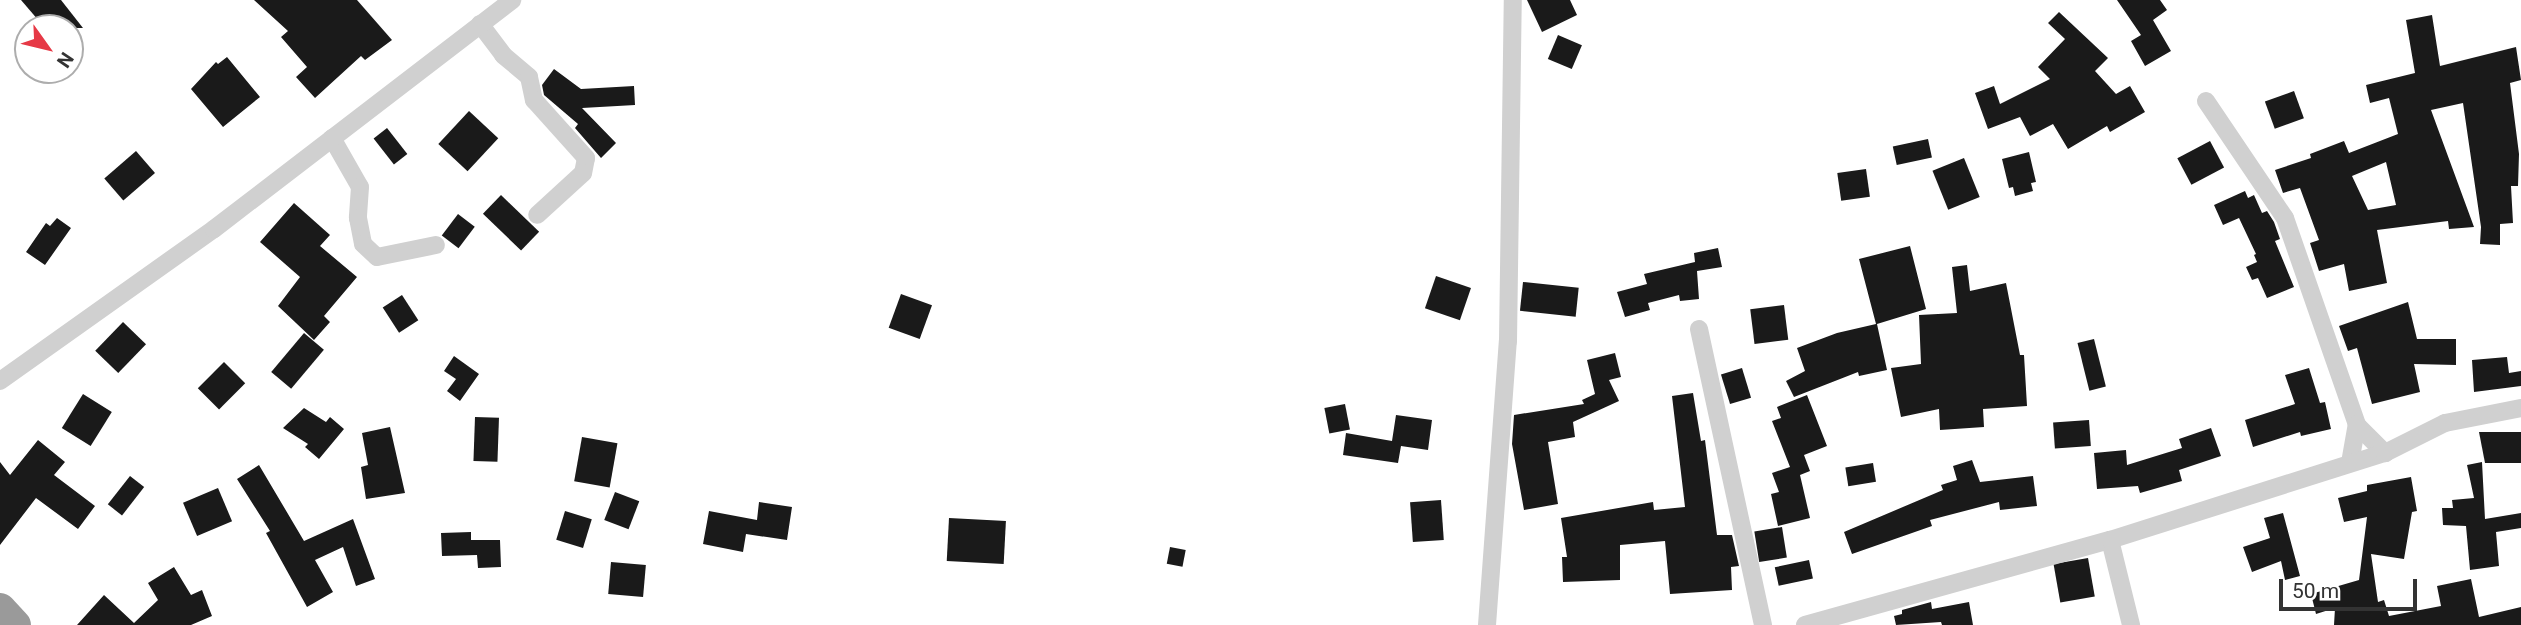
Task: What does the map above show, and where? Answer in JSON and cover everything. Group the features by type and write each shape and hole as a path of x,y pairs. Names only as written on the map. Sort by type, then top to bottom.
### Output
{"highway":[{"path":"0,609 15,625"}],"street":[{"path":"0,381 202,237 512,0"},
{"path":"1487,625 1507,341 1513,0"},
{"path":"480,24 503,55 529,77 534,100 586,158 583,173 537,215"},
{"path":"2206,101 2285,218 2357,425 2385,453"},
{"path":"332,138 360,187 358,218 363,244 377,257 436,245"},
{"path":"1699,329 1763,625"},
{"path":"1805,625 2110,540 2385,453 2445,423 2521,408"},
{"path":"2350,463 2357,425"},
{"path":"2110,540 2131,625"}],"building":[{"path":"21,0 61,0 72,14 33,14"},
{"path":"254,0 357,0 392,40 365,60 361,56 315,98 296,77 307,67 281,37 288,31"},
{"path":"1527,0 1570,0 1577,15 1542,32"},
{"path":"2117,0 2160,0 2167,10 2153,20 2171,51 2145,66 2131,41 2141,35"},
{"path":"2059,12 2108,58 2095,71 2116,94 2130,86 2145,112 2110,132 2107,126 2068,149 2053,124 2030,136 2020,117 1988,129 1975,93 1994,86 2000,104 2050,79 2038,67 2065,39 2048,23"},
{"path":"2432,15 2440,66 2516,47 2521,80 2510,83 2519,154 2518,186 2511,186 2513,223 2500,224 2500,245 2480,244 2481,227 2463,103 2431,110 2474,227 2449,229 2448,221 2377,230 2387,283 2349,291 2344,264 2319,271 2310,243 2319,240 2300,188 2283,193 2275,170 2311,158 2310,154 2344,141 2349,153 2398,134 2389,98 2370,103 2366,85 2415,73 2406,20","holes":["2386,162 2396,205 2368,210 2352,176"]},
{"path":"1558,35 1582,45 1572,69 1548,59"},
{"path":"227,57 260,97 223,127 191,89 216,62 218,64"},
{"path":"554,69 581,89 634,86 635,105 582,108 616,143 601,158 575,128 578,124 544,95 542,85"},
{"path":"2294,91 2304,118 2275,129 2265,102"},
{"path":"469,111 498,138 468,171 438,144"},
{"path":"387,128 407,154 394,164 374,138"},
{"path":"1928,139 1932,158 1897,165 1893,146"},
{"path":"2210,141 2224,167 2191,185 2177,158"},
{"path":"136,151 155,173 123,200 104,179"},
{"path":"2029,152 2036,182 2031,183 2033,191 2015,196 2013,187 2009,188 2002,159"},
{"path":"1964,158 1980,197 1948,210 1932,171"},
{"path":"1866,169 1870,197 1841,201 1837,173"},
{"path":"2245,191 2248,198 2254,195 2262,213 2267,211 2274,222 2280,239 2275,241 2294,287 2267,298 2258,278 2252,280 2246,267 2257,262 2254,255 2256,254 2239,218 2223,225 2214,205"},
{"path":"501,195 539,232 521,251 483,214"},
{"path":"294,203 330,235 320,246 357,277 324,316 330,322 314,340 278,306 300,277 260,242"},
{"path":"458,214 475,227 459,248 442,236"},
{"path":"57,218 71,228 45,265 26,252 46,223 50,226"},
{"path":"1910,246 1926,309 1877,324 1887,370 1859,376 1858,372 1794,397 1786,381 1805,371 1797,348 1837,333 1876,324 1859,259"},
{"path":"1718,248 1722,267 1697,271 1699,299 1680,301 1679,295 1648,303 1650,310 1625,317 1617,292 1647,284 1644,274 1695,262 1694,253"},
{"path":"1967,265 1970,291 2006,283 2020,355 2024,355 2027,406 1983,409 1984,427 1940,430 1939,409 1901,417 1891,368 1921,364 1919,315 1957,313 1952,267"},
{"path":"1436,276 1471,288 1460,320 1425,308"},
{"path":"1523,282 1579,288 1576,317 1520,311"},
{"path":"901,294 932,305 920,339 889,328"},
{"path":"402,295 418,320 399,333 383,308"},
{"path":"2408,302 2417,339 2456,339 2456,365 2414,364 2420,392 2372,404 2357,348 2348,351 2339,326"},
{"path":"1784,305 1788,340 1755,344 1750,309"},
{"path":"123,322 146,344 118,373 95,351"},
{"path":"304,333 324,350 291,389 271,372"},
{"path":"2094,339 2106,387 2089,391 2078,343"},
{"path":"1615,353 1621,377 1609,380 1619,401 1573,422 1575,437 1548,442 1558,504 1524,510 1512,444 1514,415 1584,404 1582,400 1595,394 1587,360"},
{"path":"454,356 479,374 460,401 447,391 456,379 444,371"},
{"path":"2507,357 2509,373 2521,371 2521,386 2474,392 2472,360"},
{"path":"224,362 245,383 219,409 198,388"},
{"path":"1742,368 1751,398 1730,404 1721,374"},
{"path":"2309,368 2320,403 2325,402 2331,429 2301,436 2300,432 2253,447 2245,420 2295,404 2285,375"},
{"path":"1693,393 1701,441 1705,440 1717,535 1732,535 1739,566 1731,567 1732,590 1670,594 1665,541 1620,545 1620,580 1563,582 1562,557 1567,557 1561,518 1653,502 1654,510 1685,507 1672,396"},
{"path":"83,394 112,412 91,446 62,428"},
{"path":"1807,395 1827,446 1804,455 1810,471 1800,475 1810,518 1778,526 1771,494 1779,492 1772,473 1790,467 1772,421 1781,418 1777,407"},
{"path":"1345,404 1350,430 1329,434 1324,408"},
{"path":"304,408 326,422 330,417 344,429 319,459 305,447 308,444 283,428"},
{"path":"1396,415 1432,420 1428,450 1401,446 1398,463 1343,455 1346,433 1392,441"},
{"path":"475,417 499,418 497,462 473,461"},
{"path":"2089,420 2091,446 2055,448 2053,423"},
{"path":"390,427 405,493 366,499 361,467 368,465 362,433"},
{"path":"2211,428 2221,456 2179,470 2182,481 2140,493 2138,486 2097,489 2094,453 2126,450 2127,465 2182,448 2179,439"},
{"path":"2479,432 2521,432 2521,463 2485,463"},
{"path":"582,437 617,443 610,488 574,481"},
{"path":"38,440 65,462 54,475 95,506 78,529 36,498 0,545 0,462 10,475"},
{"path":"1972,460 1980,482 2033,476 2037,506 2000,510 1999,502 1930,520 1932,526 1852,554 1844,532 1943,490 1941,485 1957,480 1953,466"},
{"path":"2482,462 2485,519 2521,513 2521,528 2496,532 2499,566 2470,570 2466,526 2443,525 2442,508 2453,508 2452,500 2474,498 2467,465"},
{"path":"1873,463 1876,482 1848,486 1845,467"},
{"path":"259,465 304,541 353,519 375,579 356,586 343,547 315,560 333,592 307,607 266,533 270,531 237,479"},
{"path":"130,476 144,487 122,515 108,504"},
{"path":"2411,477 2417,511 2412,512 2404,559 2371,554 2378,602 2384,600 2389,616 2441,606 2437,586 2471,579 2479,617 2521,607 2521,625 2334,625 2335,608 2316,614 2311,594 2359,580 2367,517 2344,522 2338,498 2367,491 2367,485"},
{"path":"218,488 232,521 197,536 183,503"},
{"path":"615,492 639,501 629,529 604,520"},
{"path":"1441,500 1444,540 1413,542 1410,502"},
{"path":"759,502 792,507 787,540 746,534 743,552 703,544 709,511 757,520"},
{"path":"565,511 592,519 583,548 556,540"},
{"path":"2283,513 2300,576 2285,580 2281,561 2252,572 2243,547 2270,538 2264,518"},
{"path":"949,518 1006,521 1004,564 947,561"},
{"path":"1782,527 1787,558 1759,562 1754,531"},
{"path":"471,532 471,540 500,540 501,567 478,568 477,555 442,556 441,533"},
{"path":"1170,547 1186,550 1182,567 1167,564"},
{"path":"2088,558 2095,596 2060,602 2054,564"},
{"path":"1809,560 1813,579 1779,586 1775,567"},
{"path":"611,562 646,565 643,597 608,594"},
{"path":"174,567 191,595 202,590 212,616 191,625 77,625 104,595 134,623 158,600 148,583"},
{"path":"1931,602 1932,609 1969,602 1973,625 1942,625 1941,622 1896,625 1894,616 1902,614 1902,610"}]}
